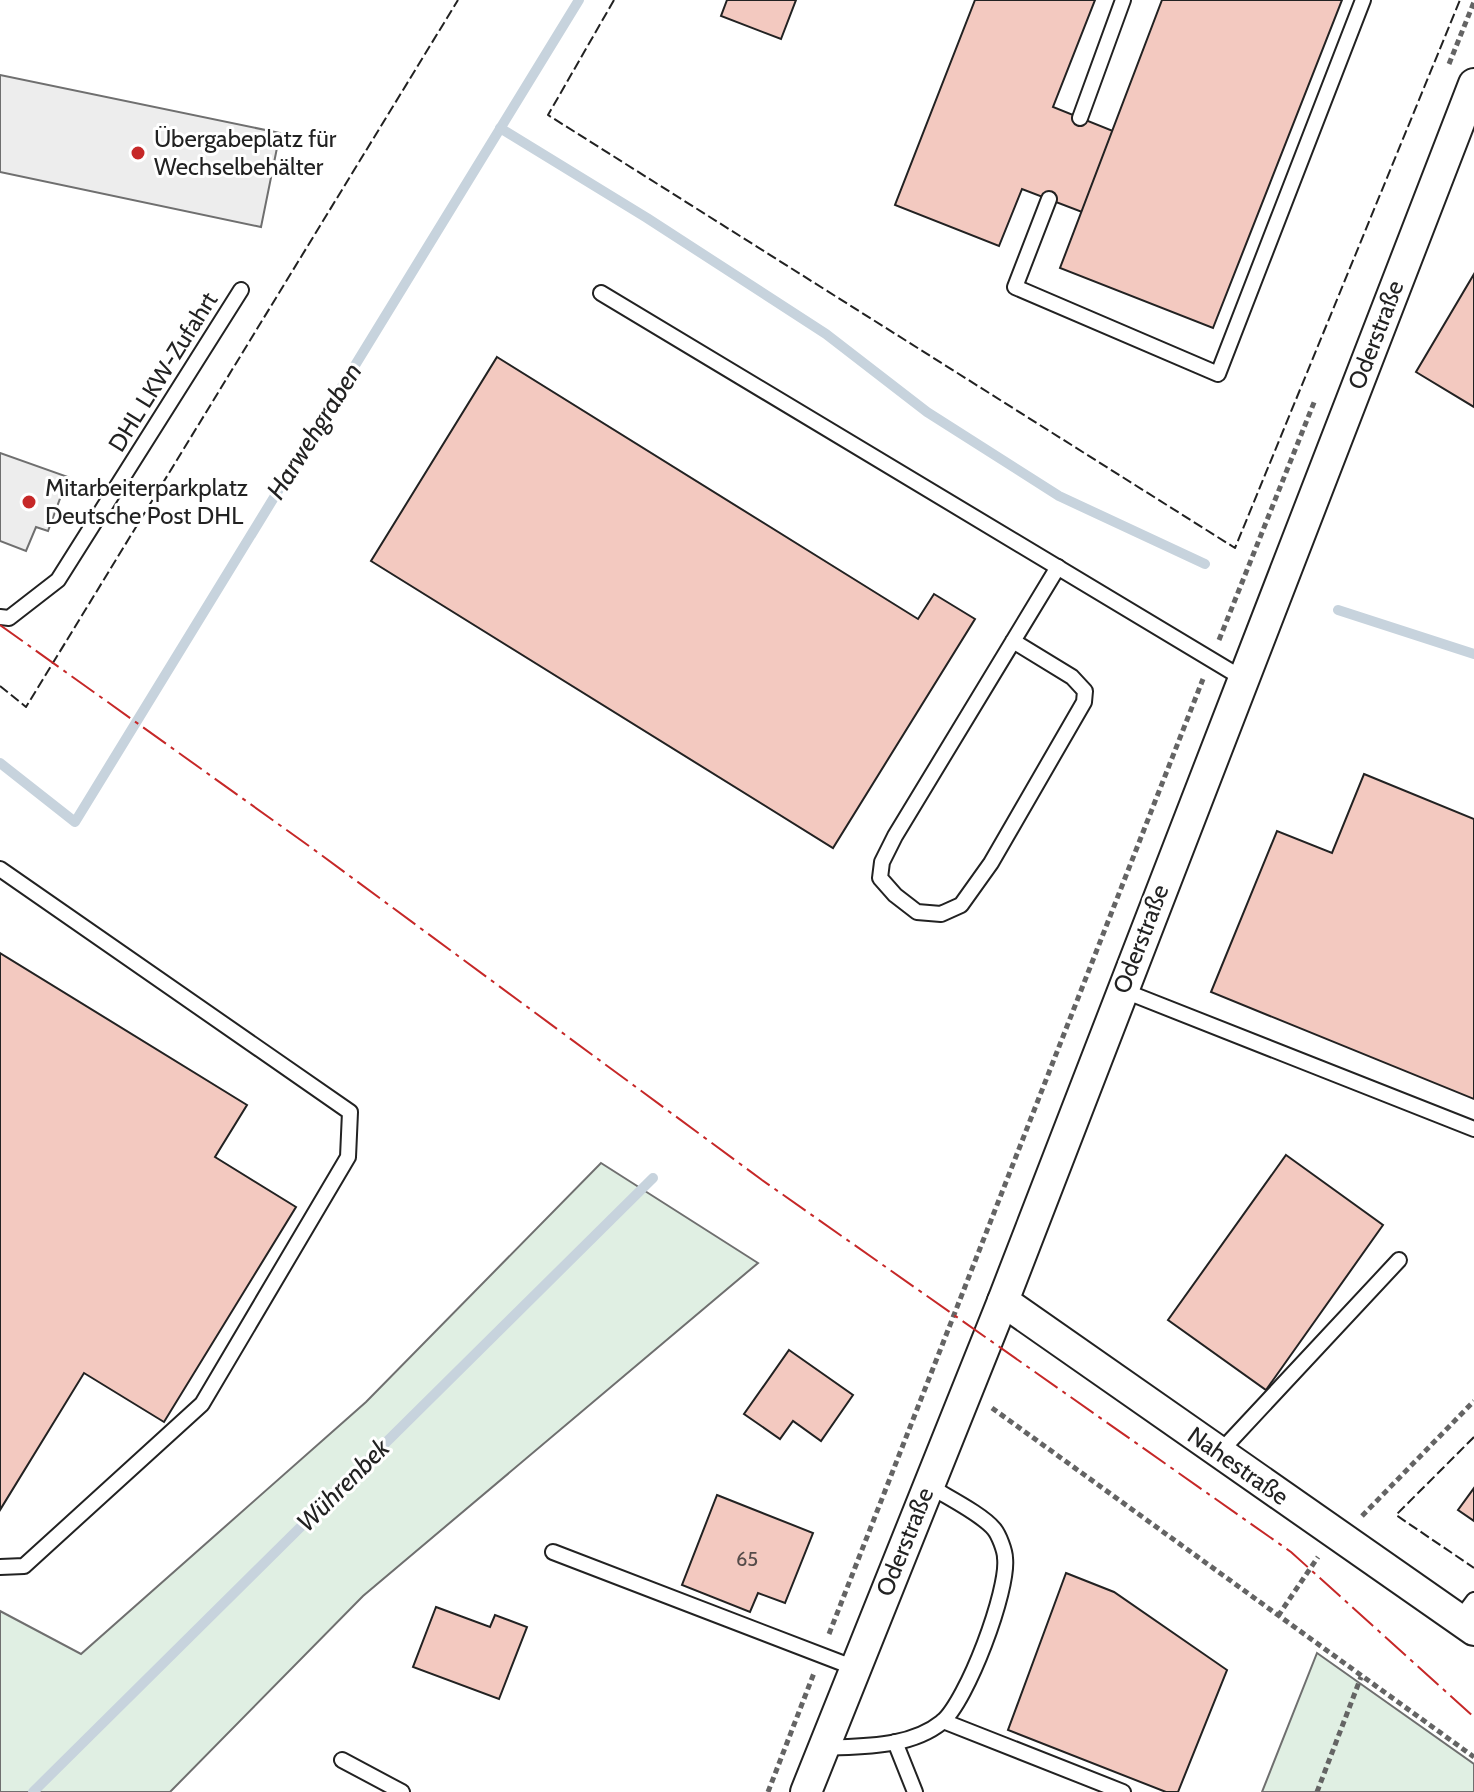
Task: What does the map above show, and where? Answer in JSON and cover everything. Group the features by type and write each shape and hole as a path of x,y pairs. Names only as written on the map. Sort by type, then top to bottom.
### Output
{"street":[{"name":"Oderstraße","path":"806,1792 1003,1301 1474,84"},
{"name":"Nahestraße","path":"1003,1301 1334,1533 1469,1617"}],"lane":[{"path":"1080,118 1123,0"},
{"path":"1049,199 1015,287 1218,374 1363,0"},
{"name":"DHL LKW-Zufahrt","path":"0,617 9,618 58,580 241,290"},
{"path":"601,293 1242,678"},
{"path":"1013,641 1072,677 1085,691 1084,702 991,863 961,905 941,914 917,912 880,878 882,862 1013,641 1058,567"},
{"path":"0,869 350,1112 348,1157 202,1404 24,1566 0,1567"},
{"path":"1122,990 1474,1129"},
{"path":"1219,1453 1399,1260"},
{"path":"824,1748 886,1745 924,1732 943,1721 963,1696 1003,1590 1006,1557 995,1530 928,1485"},
{"path":"553,1552 855,1668"},
{"path":"943,1721 1123,1792"},
{"path":"895,1742 915,1792"},
{"path":"342,1760 402,1792"}],"path":[{"path":"1445,75 1474,2"},
{"path":"768,1792 1316,397"},
{"path":"938,1355 971,1378 991,1407 1474,1757"},
{"path":"1278,1616 1334,1533 1363,1515 1474,1401"},
{"path":"1317,1792 1361,1677"}],"green space":[{"path":"601,1163 758,1263 363,1596 170,1792 0,1792 0,1611 81,1654 366,1402"},
{"path":"1317,1653 1474,1764 1474,1792 1262,1792"}],"shaded area":[{"name":"Übergabeplatz für Wechselbehälter","path":"0,75 280,133 261,227 0,172"},
{"name":"Mitarbeiterparkplatz Deutsche Post DHL","path":"0,453 68,477 48,531 36,527 26,551 0,541"}],"building":[{"path":"727,0 796,0 781,39 721,16"},
{"path":"975,0 1095,0 1053,107 1113,131 1082,212 1022,189 999,246 895,205"},
{"path":"1162,0 1342,0 1213,328 1060,268"},
{"path":"1474,274 1474,407 1416,372"},
{"path":"497,357 918,619 934,594 975,619 833,848 371,561"},
{"path":"1364,774 1474,819 1474,1099 1211,992 1277,831 1332,853"},
{"path":"0,953 247,1105 215,1157 296,1207 164,1422 84,1373 0,1510"},
{"path":"1286,1155 1383,1225 1266,1390 1168,1320"},
{"path":"789,1350 853,1395 821,1441 793,1421 780,1439 744,1414"},
{"path":"1474,1488 1474,1521 1458,1510"},
{"path":"717,1495 813,1533 785,1603 758,1593 750,1612 682,1585"},
{"path":"1066,1573 1114,1592 1227,1670 1178,1792 1166,1792 1008,1730"},
{"path":"436,1607 490,1627 495,1615 527,1627 499,1699 413,1667"}],"waterway":[{"name":"Harwehgraben","path":"0,763 75,822 579,0"},
{"path":"500,128 647,218 826,334 927,412 1059,496 1205,564"},
{"path":"1338,610 1474,654"},
{"name":"Wührenbek","path":"33,1792 653,1178"}],"fence":[{"path":"0,686 26,707 458,0"},
{"path":"614,0 548,115 1235,548 1460,0"},
{"path":"1474,1437 1396,1515 1474,1568"}],"power":[{"path":"0,625 309,846 762,1180 1291,1552 1474,1717"}],"place":[{"name":"Übergabeplatz für Wechselbehälter","path":"138,153"},
{"name":"Mitarbeiterparkplatz Deutsche Post DHL","path":"29,502"}]}
